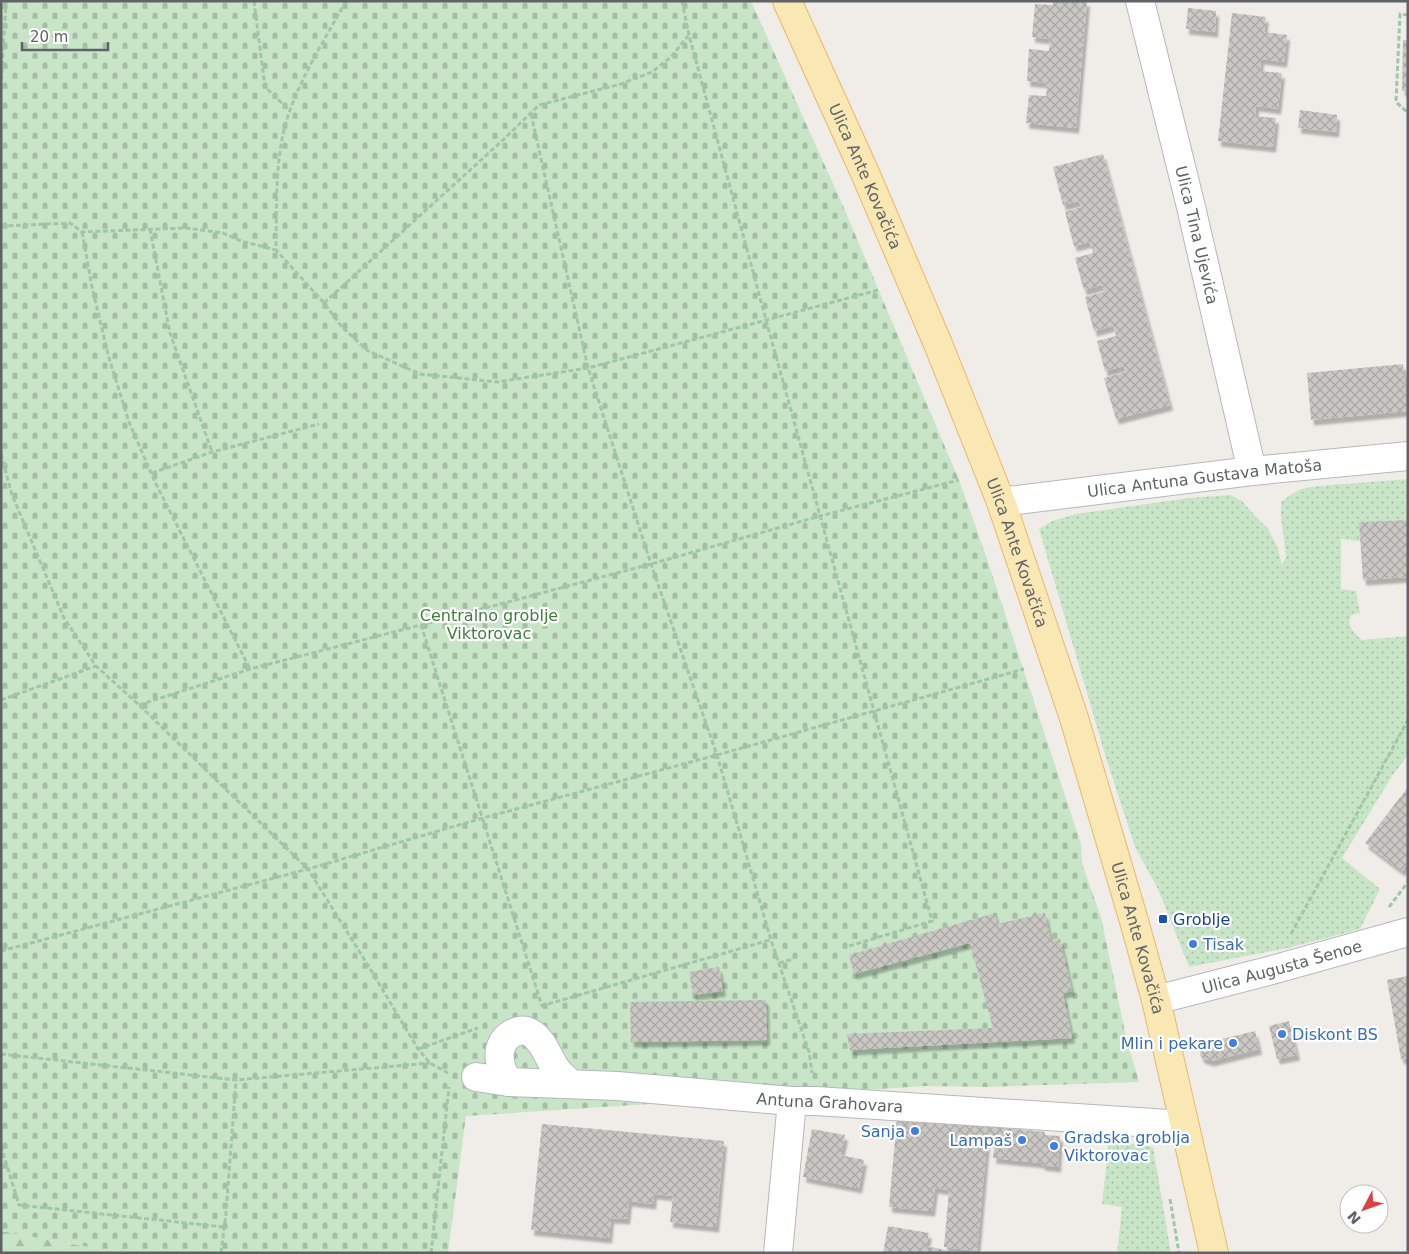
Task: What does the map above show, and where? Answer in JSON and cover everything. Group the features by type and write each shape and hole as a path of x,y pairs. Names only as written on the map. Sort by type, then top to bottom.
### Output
{"main road":[{"name":"Ulica Ante Kovačića","path":"787,1 935,335 1000,502 1074,718 1156,1000 1214,1253"}],"street":[{"name":"Ulica Tina Ujevića","path":"1140,1 1252,471"},
{"name":"Ulica Antuna Gustava Matoša","path":"1000,502 1252,471 1408,456"},
{"name":"Ulica Augusta Šenoe","path":"1156,1000 1408,932"},
{"path":"509,1082 501,1067 499,1051 508,1037 522,1030 530,1032 537,1037 556,1070 570,1083"},
{"name":"Antuna Grahovara","path":"463,1075 509,1082 570,1083 804,1101 1184,1125"},
{"path":"778,1253 804,1101"}],"path":[{"path":"1,88 6,1"},
{"path":"254,1 265,87 290,111"},
{"path":"276,250 278,170 282,142 290,111 310,65 346,1"},
{"path":"682,1 689,35 766,320 932,921 846,947"},
{"path":"1408,15 1400,14 1396,102 1408,113"},
{"path":"324,302 539,105 621,84 652,72 671,57 689,35"},
{"path":"531,114 588,368 651,564 717,755 778,963 809,1052 804,1101"},
{"path":"1,226 70,223 82,232 186,228 223,233 241,241 276,250 324,302 342,327 368,351 420,374 497,382 588,368 878,290"},
{"path":"150,229 170,333 212,452"},
{"path":"82,232 92,287 109,358 129,422 152,473 250,669"},
{"path":"152,473 212,452 319,424"},
{"path":"1,454 12,495 64,618 96,666 139,705 308,869 418,1049 430,1063"},
{"path":"139,705 250,669 421,626 820,516 959,480"},
{"path":"421,626 542,1006"},
{"path":"1,700 96,666"},
{"path":"1,951 308,869 483,818 1024,669"},
{"path":"1272,970 1408,720"},
{"path":"533,1009 771,940"},
{"path":"778,963 794,959"},
{"path":"418,1049 480,1028"},
{"path":"1,1054 236,1080 430,1063 463,1075 431,1253"},
{"path":"221,1253 236,1080"},
{"path":"1,1146 19,1205 224,1227"}],"green space":[{"name":"Centralno groblje Viktorovac","path":"1,1 751,1 844,208 959,480 1081,844 1082,864 1101,917 1126,1037 1139,1082 985,1087 926,1086 466,1116 448,1253 152,1253 110,1251 1,1231"},
{"path":"1408,479 1408,520 1360,522 1360,541 1341,539 1341,589 1356,591 1360,613 1351,615 1350,626 1352,629 1362,640 1408,636 1408,755 1392,776 1342,858 1380,889 1360,929 1288,948 1189,967 1158,889 1135,847 1106,758 1039,529 1052,521 1076,514 1189,498 1231,495 1243,502 1267,527 1277,546 1282,565 1286,557 1281,502 1292,494 1301,489 1318,486"},
{"path":"1109,1140 1153,1147 1171,1253 1117,1253 1122,1207 1102,1204"},
{"path":"1,1231 110,1251 152,1253 1,1253"}],"building":[{"path":"1053,1 1087,1 1076,128 1026,123 1029,95 1046,96 1047,83 1027,81 1029,49 1049,51 1050,39 1032,37 1035,4 1053,5"},
{"path":"1188,8 1216,11 1215,32 1186,29"},
{"path":"1232,13 1266,17 1264,32 1287,35 1284,62 1261,59 1260,71 1282,73 1278,109 1256,106 1255,116 1276,118 1273,147 1218,141"},
{"path":"1403,40 1408,40 1408,91 1402,91"},
{"path":"1300,110 1337,115 1336,132 1298,128"},
{"path":"1103,154 1170,405 1116,419 1104,378 1125,372 1124,366 1105,371 1097,341 1116,336 1113,326 1094,331 1085,297 1104,292 1102,285 1084,290 1075,258 1093,253 1090,242 1074,246 1065,212 1081,207 1079,201 1063,205 1053,167"},
{"path":"1403,364 1407,411 1311,420 1307,373"},
{"path":"1408,520 1408,577 1363,580 1359,522"},
{"path":"1408,787 1408,863 1402,871 1365,843"},
{"path":"995,913 997,924 1045,913 1051,941 1060,939 1072,991 1063,993 1072,1038 850,1050 847,1034 993,1028 970,943 854,974 849,955"},
{"path":"719,967 723,991 693,995 689,972"},
{"path":"1408,976 1408,1058 1401,1059 1387,980"},
{"path":"766,1000 767,1040 631,1042 630,1002"},
{"path":"1289,1021 1297,1055 1277,1059 1269,1026"},
{"path":"1255,1031 1259,1049 1211,1061 1202,1058 1200,1055 1201,1047 1206,1043"},
{"path":"897,1117 1045,1132 1045,1135 1060,1136 1058,1167 1042,1165 1042,1163 993,1158 995,1142 987,1141 977,1251 944,1247 949,1190 935,1188 932,1211 889,1207"},
{"path":"542,1124 724,1141 716,1227 670,1222 673,1196 654,1194 653,1204 629,1201 627,1219 611,1218 609,1238 531,1230"},
{"path":"812,1129 845,1135 841,1155 864,1160 859,1188 803,1177"},
{"path":"888,1226 929,1233 926,1246 959,1253 883,1253"}],"place":[{"name":"Groblje","path":"1163,919"},
{"name":"Tisak","path":"1193,944"},
{"name":"Diskont BS","path":"1282,1034"},
{"name":"Mlin i pekare","path":"1233,1043"},
{"name":"Sanja","path":"915,1131"},
{"name":"Lampaš","path":"1022,1140"},
{"name":"Gradska groblja Viktorovac","path":"1054,1146"}]}
